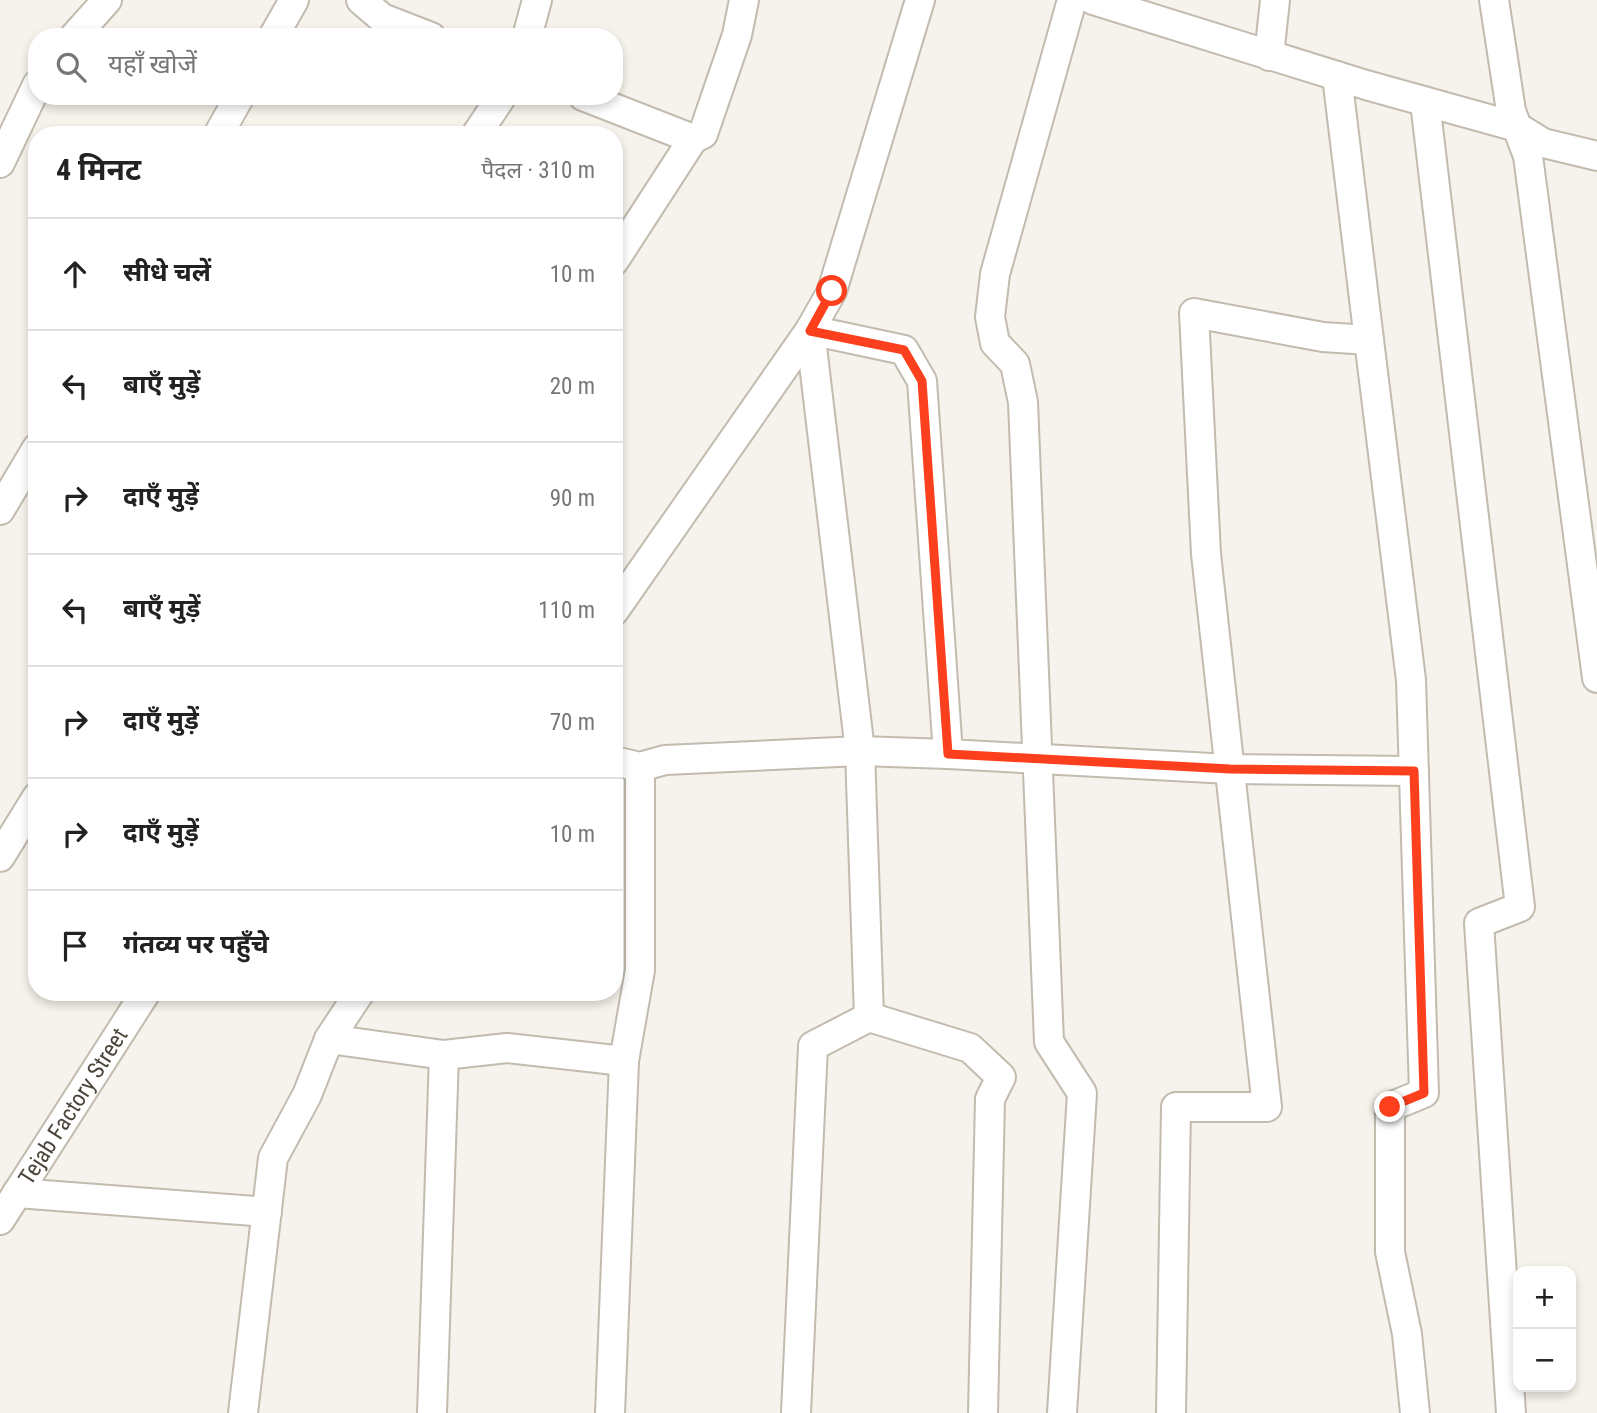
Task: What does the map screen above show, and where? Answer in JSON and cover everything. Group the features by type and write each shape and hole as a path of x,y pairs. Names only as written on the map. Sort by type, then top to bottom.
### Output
{"street":[{"path":"82,28 107,0"},
{"path":"278,28 294,0"},
{"path":"362,0 382,18 407,28"},
{"path":"529,28 537,0"},
{"path":"623,247 693,139 703,134 737,35 744,0"},
{"path":"623,598 810,331 832,291 920,0"},
{"path":"1062,1413 1082,1093 1049,1042 1023,402 1015,364 995,343 990,317 995,274 1072,0"},
{"path":"1093,0 1337,76 1517,127 1543,143 1597,156"},
{"path":"1269,55 1275,0"},
{"path":"1494,0 1511,111 1528,156 1597,678"},
{"path":"1337,76 1411,680 1424,1093 1390,1107 1390,1252 1407,1334 1415,1413"},
{"path":"1425,102 1520,906 1479,923 1511,1413"},
{"path":"0,163 28,104"},
{"path":"223,126 235,105"},
{"path":"482,126 496,105"},
{"path":"606,105 693,139"},
{"path":"1171,1413 1176,1107 1267,1107 1206,554 1194,313 1323,337 1369,340"},
{"path":"810,331 860,751 869,1017"},
{"path":"810,331 904,350 922,381 948,754"},
{"path":"0,510 28,463"},
{"path":"610,1413 624,1061 640,970 627,764 860,751 1037,757 1230,769 1414,771"},
{"path":"0,857 28,812"},
{"name":"Tejab Factory Street","path":"0,1220 140,1001"},
{"path":"243,1413 273,1158 307,1095 329,1039 354,1001"},
{"path":"796,1413 813,1046 869,1017 970,1048 1001,1077 990,1100 983,1413"},
{"path":"329,1039 444,1055 507,1048 624,1061"},
{"path":"432,1413 444,1055"},
{"path":"17,1193 267,1212"}],"route":[{"path":"832,291 810,331 904,350 922,381 948,754 1230,769 1414,771 1424,1093 1390,1107"}]}
